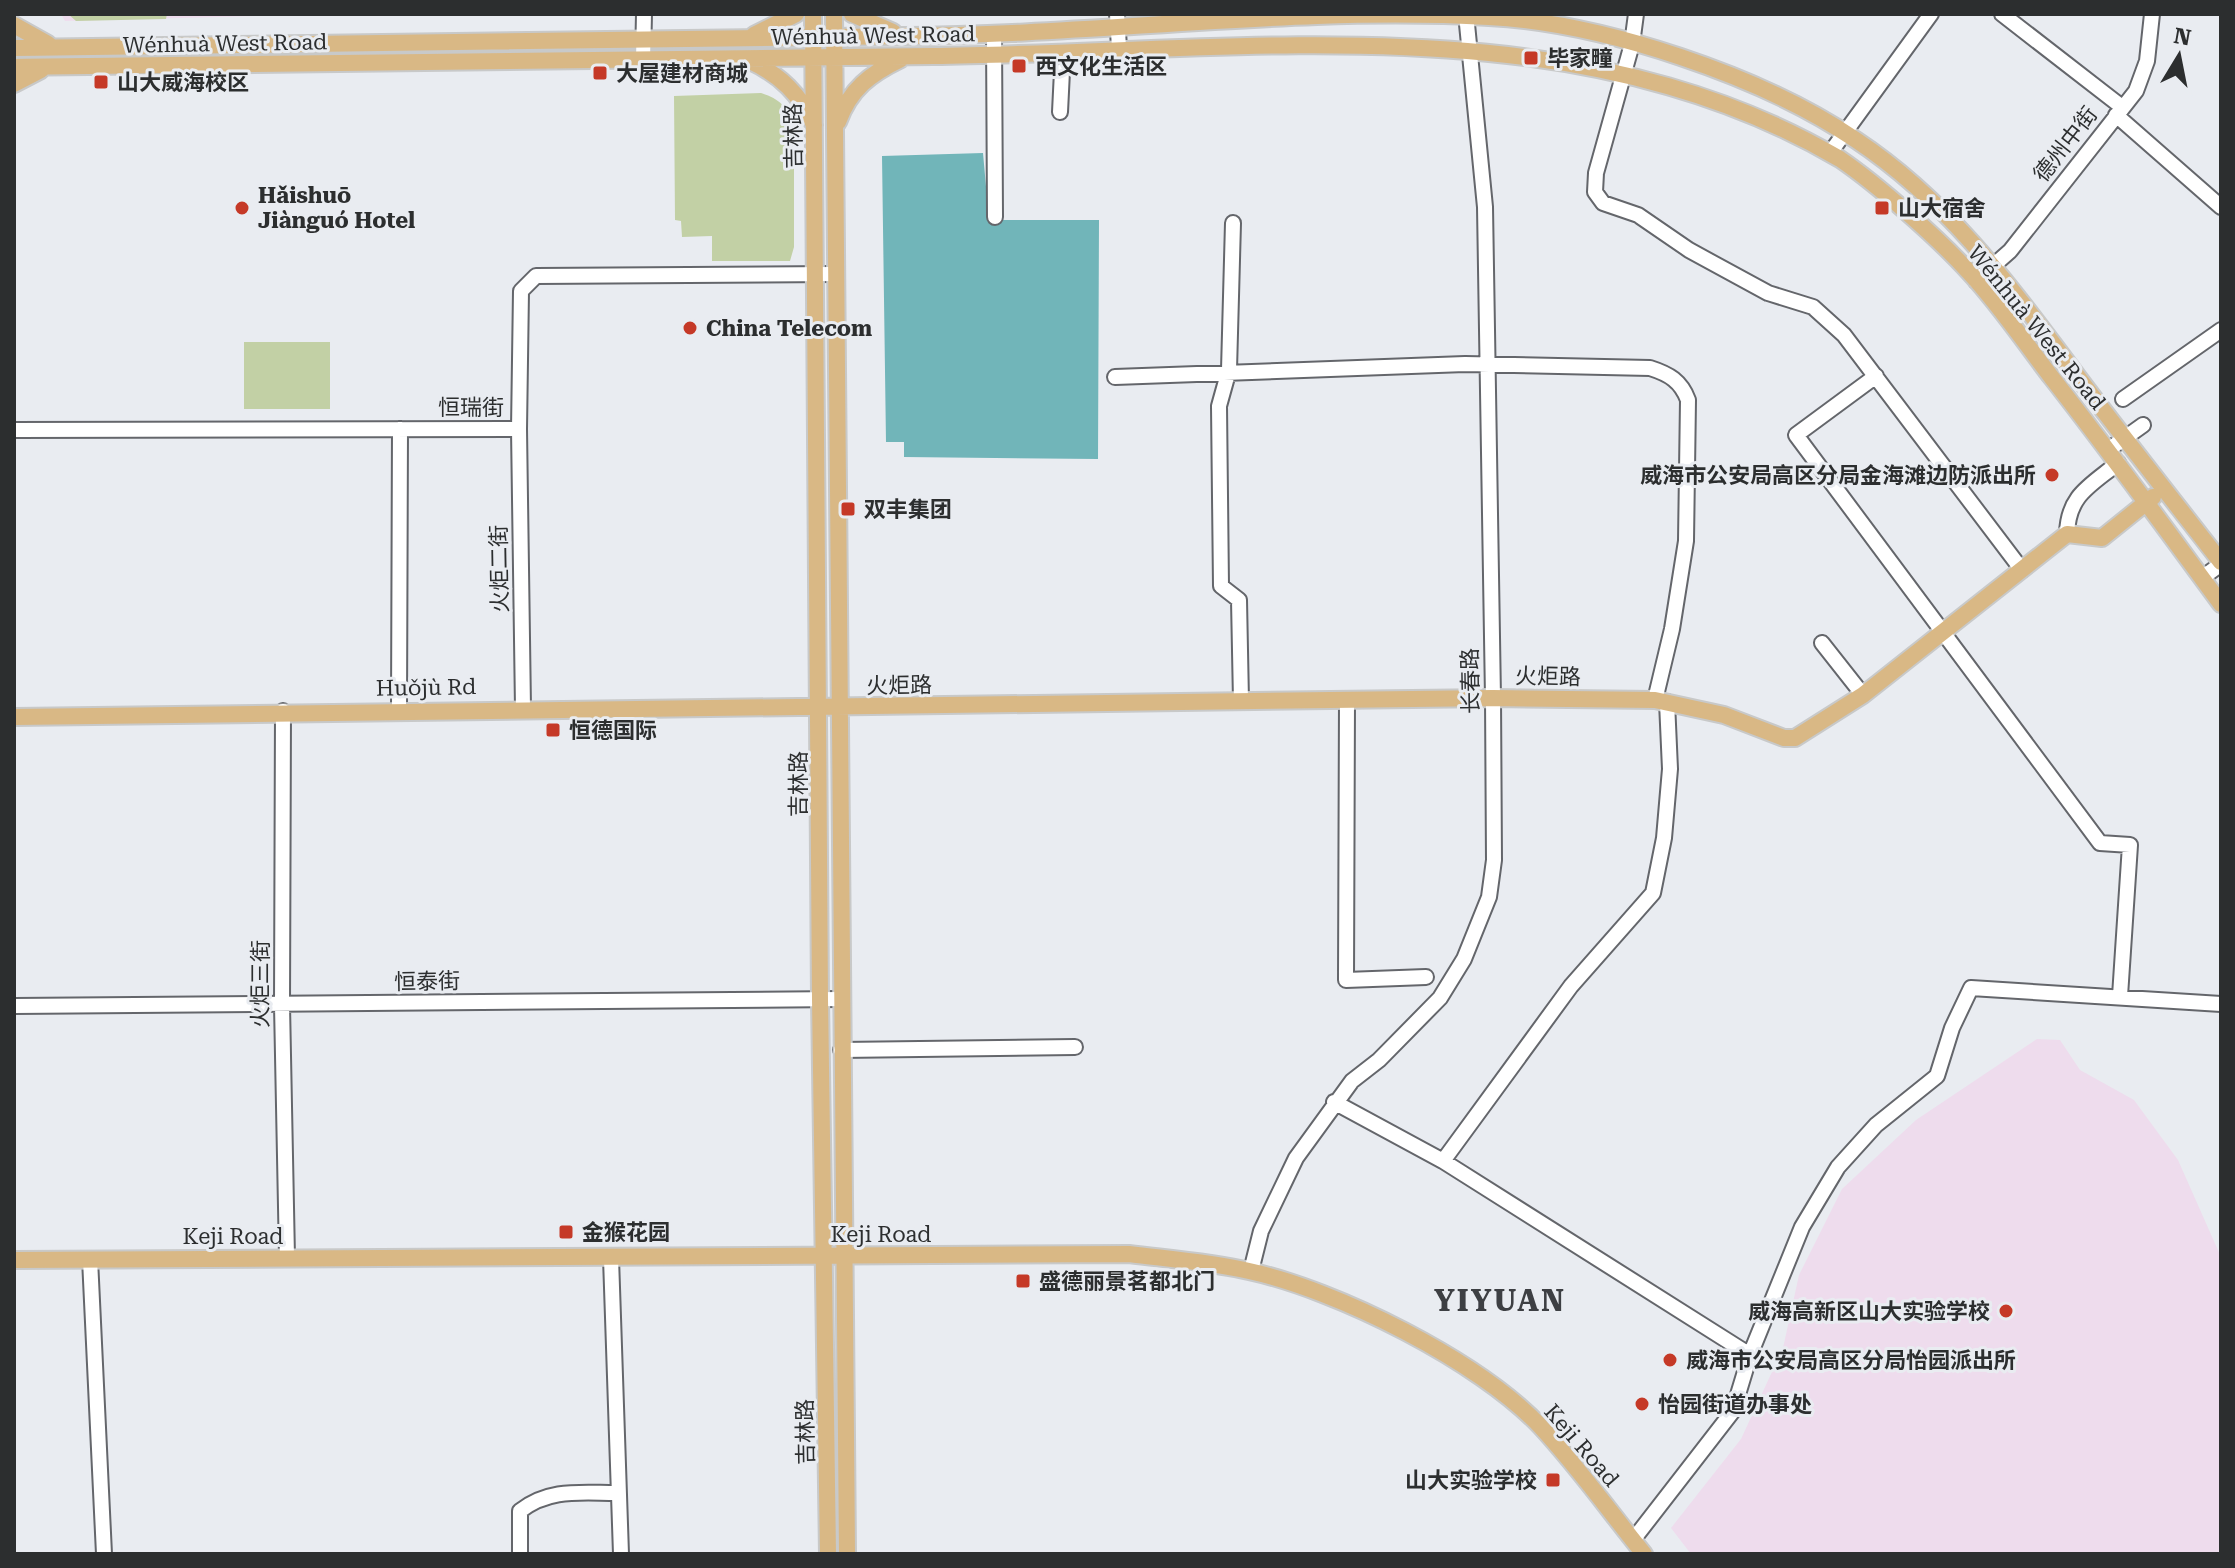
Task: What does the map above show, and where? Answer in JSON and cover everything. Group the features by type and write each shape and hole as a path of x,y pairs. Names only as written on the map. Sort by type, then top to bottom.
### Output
{"main road":[{"path":"746,38 796,14"},
{"name":"吉林路","path":"813,14 820,999 828,1554"},
{"name":"吉林路","path":"834,14 847,1554"},
{"path":"852,14 902,36"},
{"name":"Wénhuà West Road","path":"14,48 994,35 1118,20 1236,18 1466,15 1545,23 1632,44 1714,70 1793,103 1844,133 1937,206 1996,266 2221,563"},
{"path":"14,25 32,37 57,47"},
{"name":"Wénhuà West Road","path":"14,67 995,56 1237,41 1467,39 1541,46 1627,64 1714,93 1830,153 1915,223 1976,281 2113,457 2221,604"},
{"path":"835,131 846,100 857,86 905,57"},
{"path":"745,59 775,73 790,87 815,127"},
{"path":"14,84 27,75 61,67"},
{"path":"2067,534 2102,538 2163,488"},
{"name":"火炬路","path":"839,708 1347,699 1661,701 1724,715 1784,738 1795,738 1863,695 2067,534"},
{"name":"Huǒjù Rd","path":"14,717 399,709 839,708"},
{"name":"Keji Road","path":"14,1260 1129,1254 1251,1271 1328,1296 1401,1329 1486,1382 1539,1425 1644,1554"}],"street":[{"path":"643,60 644,14"},
{"path":"1636,14 1627,64 1596,173 1595,192 1603,203 1638,215 1689,250 1768,293 1813,307 1844,335 2022,570"},
{"path":"1830,153 1931,14"},
{"path":"2002,14 2119,111 2221,207"},
{"name":"德州中街","path":"1976,281 1996,266 2136,91 2147,61 2152,14"},
{"name":"长春路","path":"1251,1271 1261,1231 1276,1194 1334,1102 1440,998 1478,930 1489,897 1494,860 1485,207 1466,15"},
{"path":"1118,20 1119,48"},
{"path":"994,35 995,217"},
{"path":"1060,112 1062,71"},
{"path":"1233,223 1229,370 1219,406 1221,586 1239,600 1241,701"},
{"name":"恒瑞街","path":"14,430 519,429 521,291 536,276 835,274"},
{"path":"2123,399 2221,330"},
{"path":"1115,377 1229,370 1465,364 1650,368 1668,373 1683,388 1688,400 1686,541 1661,701 1670,769 1664,838 1653,893 1587,966 1443,1161"},
{"path":"1876,376 1796,435 2100,843 2130,845 2120,996"},
{"path":"2067,534 2067,513 2077,497 2113,457 2124,438 2143,425"},
{"path":"399,709 400,429"},
{"name":"火炬二街","path":"519,429 523,708"},
{"path":"2202,578 2221,563"},
{"path":"1822,643 1863,695"},
{"path":"1347,699 1346,980 1426,977"},
{"name":"火炬三街","path":"283,711 282,1005 287,1257"},
{"path":"1633,1540 1733,1411 1750,1355 1802,1227 1838,1167 1876,1125 1937,1076 1952,1028 1971,988 2220,1004 2221,993"},
{"name":"恒泰街","path":"14,1006 841,999"},
{"path":"841,1050 1075,1047"},
{"path":"1334,1102 1443,1161 1750,1355"},
{"path":"611,1258 616,1493 621,1504 621,1554"},
{"path":"90,1259 104,1554"},
{"path":"520,1554 520,1511 535,1499 557,1493 616,1493"}],"shaded area":[{"path":"61,14 332,14 65,21"},
{"name":"威海高新区山大实验学校","path":"2037,1039 2060,1040 2080,1070 2134,1100 2178,1160 2221,1257 2221,1554 1691,1554 1671,1528 1741,1439 1783,1348 1799,1275 1842,1189 1916,1120"}],"green space":[{"path":"68,14 167,14 166,19 76,21"},
{"path":"761,93 782,104 794,124 794,247 790,261 712,261 712,236 682,237 681,221 675,220 674,96"},
{"path":"244,342 330,342 330,409 244,409"}],"water":[{"path":"983,153 989,220 1099,220 1098,459 904,457 904,442 886,442 882,156"}],"place":[{"name":"毕家疃","path":"1531,58"},
{"name":"西文化生活区","path":"1019,66"},
{"name":"大屋建材商城","path":"600,73"},
{"name":"山大威海校区","path":"101,82"},
{"name":"Hǎishuō Jiànguó Hotel","path":"242,208"},
{"name":"山大宿舍","path":"1882,208"},
{"name":"China Telecom","path":"690,328"},
{"name":"威海市公安局高区分局金海滩边防派出所","path":"2052,475"},
{"name":"双丰集团","path":"848,509"},
{"name":"恒德国际","path":"553,730"},
{"name":"金猴花园","path":"566,1232"},
{"name":"盛德丽景茗都北门","path":"1023,1281"},
{"name":"威海高新区山大实验学校","path":"2006,1311"},
{"name":"威海市公安局高区分局怡园派出所","path":"1670,1360"},
{"name":"怡园街道办事处","path":"1642,1404"},
{"name":"山大实验学校","path":"1553,1480"}],"district":[{"name":"YIYUAN","path":"1500,1301"}]}
